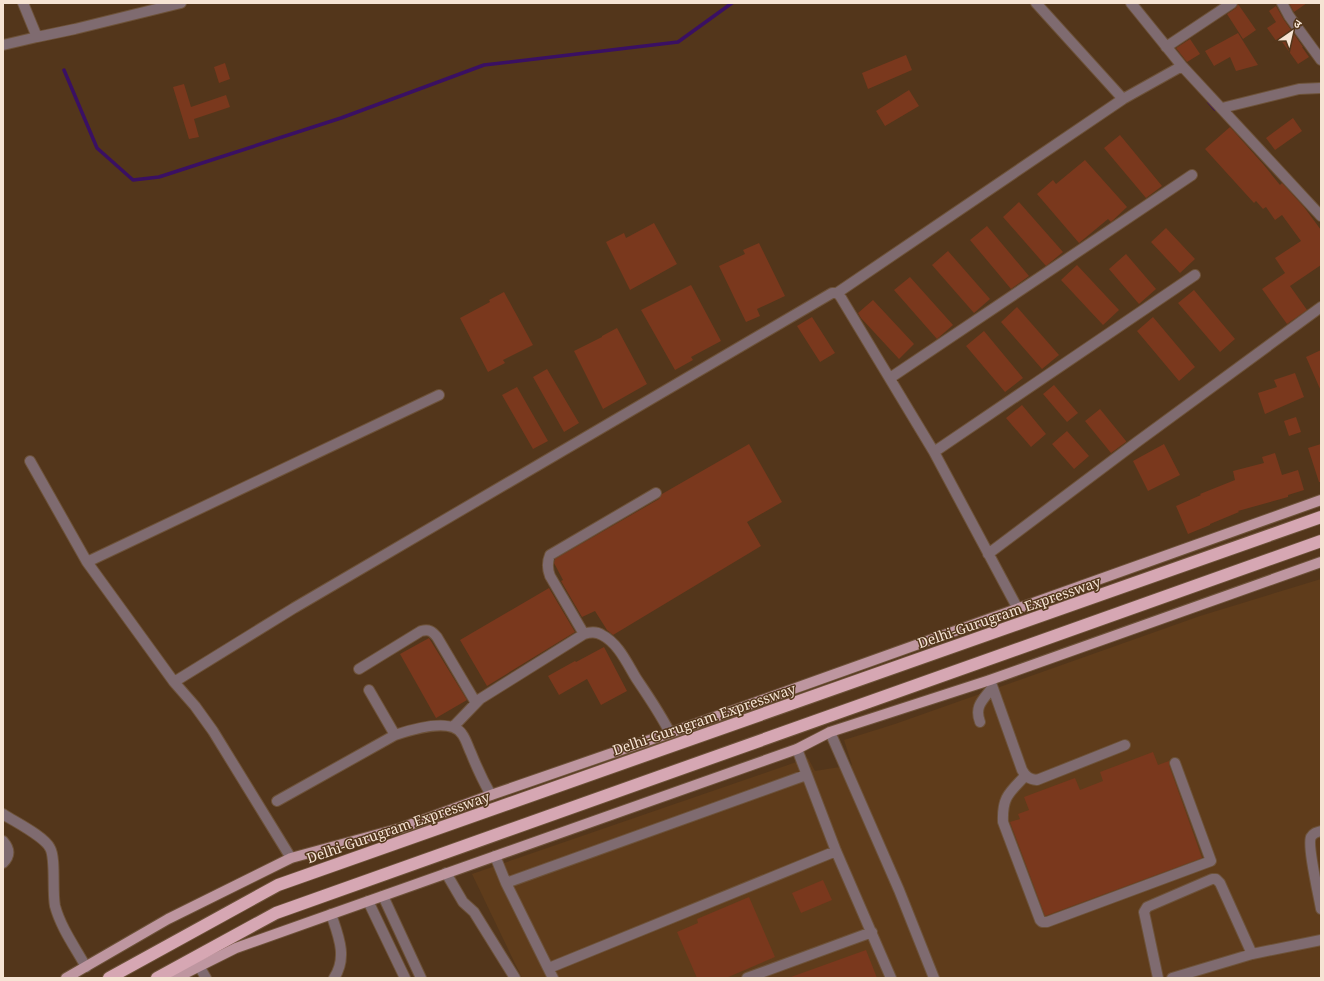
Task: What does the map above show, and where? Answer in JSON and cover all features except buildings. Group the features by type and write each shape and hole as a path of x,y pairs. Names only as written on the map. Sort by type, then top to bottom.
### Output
{"highway":[{"name":"Delhi-Gurugram Expressway","path":"109,978 278,885 1321,517"},
{"path":"157,978 276,913 1321,541"}],"main road":[{"path":"66,978 168,919 291,858 401,828 1321,500"},
{"path":"176,978 236,948 797,748 830,732 991,684 1321,562"}],"street":[{"path":"23,3 37,36"},
{"path":"3,45 181,3"},
{"path":"1036,3 1123,99"},
{"path":"1131,3 1182,66 1321,216"},
{"path":"1166,46 1232,3"},
{"path":"1282,3 1289,16 1321,60"},
{"path":"174,682 294,608 832,293 838,293 1123,99 1182,66"},
{"path":"1222,108 1299,89 1321,88"},
{"path":"890,378 1192,174"},
{"path":"934,452 1195,275"},
{"path":"838,293 934,452 1018,608"},
{"path":"988,554 1130,446 1321,307"},
{"path":"86,562 439,395"},
{"path":"30,461 86,562 174,682 195,706 213,731 291,858"},
{"path":"584,634 550,576 547,562 550,555 656,493"},
{"path":"359,669 421,631 427,630 433,632 437,637 476,704"},
{"path":"454,727 480,699 584,634 591,632 598,633 614,644 662,717 670,733"},
{"path":"980,722 977,715 977,709 991,684"},
{"path":"991,684 1025,776 1030,780 1037,780 1124,745"},
{"path":"369,690 395,735"},
{"path":"277,801 395,735 416,729 437,726 454,727 462,734 491,795"},
{"path":"830,732 899,890 934,978"},
{"path":"797,748 806,775 836,850 891,978"},
{"path":"1175,763 1211,861 1216,879 1220,883 1252,954"},
{"path":"506,883 806,775"},
{"path":"1025,776 1009,793 1004,801 1003,822 1042,922 1047,922 1211,861"},
{"path":"3,814 43,840 51,849 53,890 56,910 86,967"},
{"path":"1321,831 1314,834 1310,839 1310,850 1321,909"},
{"path":"3,841 9,852 8,857 3,863"},
{"path":"549,968 836,850"},
{"path":"495,856 506,883 553,978"},
{"path":"446,873 463,902 474,912 515,978"},
{"path":"1158,978 1144,912 1145,908 1212,879 1216,879"},
{"path":"383,896 421,978"},
{"path":"368,901 405,978"},
{"path":"331,914 338,933 341,954 341,964 334,978"},
{"path":"747,978 872,932"},
{"path":"1172,978 1252,954 1321,940"},
{"path":"199,966 206,978"}],"shaded area":[{"path":"1321,579 1321,978 522,978 472,874 808,758 815,771 852,765 844,740 895,724 1200,616"}],"waterway":[{"path":"64,70 97,148 133,180 159,177 341,118 484,65 678,42 732,3"},
{"path":"1209,102 1215,109 1219,110"}]}
